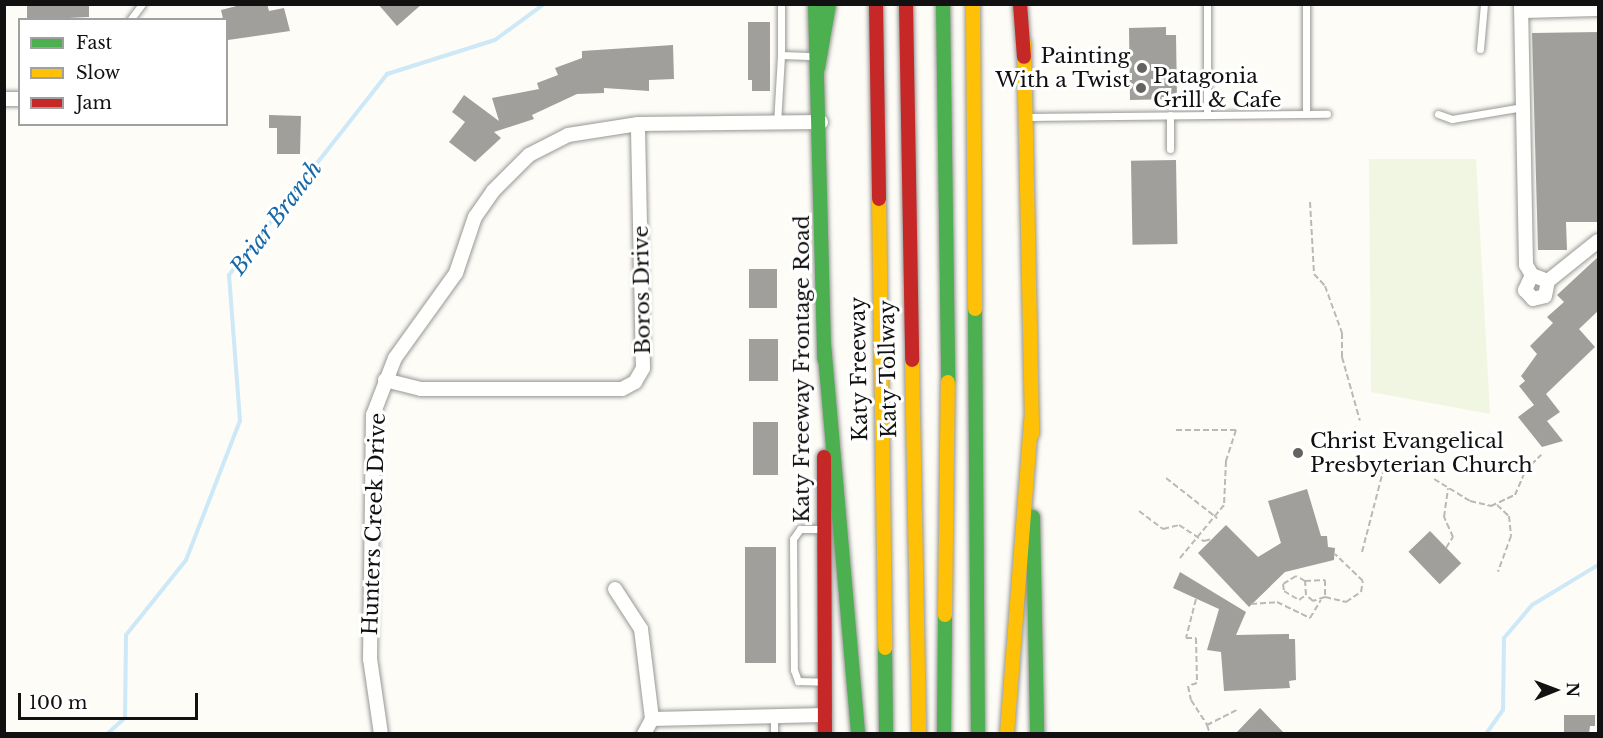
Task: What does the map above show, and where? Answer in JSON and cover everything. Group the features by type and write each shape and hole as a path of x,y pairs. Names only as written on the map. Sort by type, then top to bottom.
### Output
{"main road":[{"name":"Katy Freeway Frontage Road","path":"815,4 821,122 825,734"},
{"path":"818,62 829,4"},
{"name":"Katy Freeway","path":"876,4 886,734"},
{"name":"Katy Tollway","path":"906,4 919,734"},
{"path":"943,4 948,366 944,734"},
{"path":"973,4 978,734"},
{"path":"1020,4 1024,57"},
{"path":"1025,4 1024,57 1037,734"},
{"path":"824,344 858,734"},
{"path":"1007,734 1031,420"}],"street":[{"path":"1599,9 1522,8 1526,266 1540,278 1599,240"},
{"name":"Hunters Creek Drive","path":"381,734 370,659 373,415 385,380 456,273 476,218 500,184 529,155 568,135 638,124 821,122"},
{"name":"Boros Drive","path":"385,380 421,389 622,389 635,382 643,368 638,124"},
{"path":"615,589 640,628 652,719 644,734"},
{"path":"652,719 825,715"}],"lane":[{"path":"132,18 142,4"},
{"path":"777,123 782,55 781,4"},
{"path":"1207,4 1207,115"},
{"path":"1306,4 1306,114"},
{"path":"1480,49 1484,4"},
{"path":"782,55 818,62"},
{"path":"1438,114 1452,119 1523,107"},
{"path":"1025,117 1328,114"},
{"path":"1170,116 1170,149"},
{"path":"824,529 800,529 793,539 794,670 798,681 825,682"},
{"path":"774,716 774,734"}],"path":[{"path":"1310,202 1314,274 1325,286 1342,333 1341,357 1360,421"},
{"path":"1176,429 1236,430 1217,518 1194,535 1180,558"},
{"path":"1497,505 1515,495 1525,471 1541,455"},
{"path":"1362,552 1385,464"},
{"path":"1166,478 1217,518"},
{"path":"1434,479 1470,501 1497,505 1509,516 1511,536 1498,572"},
{"path":"1446,548 1453,537 1443,510 1449,487"},
{"path":"1139,511 1163,529 1179,525 1194,535 1212,539"},
{"path":"1325,597 1346,602 1361,592 1363,580 1335,554"},
{"path":"1306,595 1299,600 1284,591 1283,584 1296,576 1305,581 1325,580 1325,597"},
{"path":"1305,581 1306,595"},
{"path":"1306,595 1321,600"},
{"path":"1251,604 1277,602 1310,618 1325,597"},
{"path":"1196,599 1185,638 1196,638 1197,683 1188,686 1210,734"},
{"path":"1207,724 1236,710"}],"green space":[{"path":"1369,159 1476,159 1490,414 1371,392"}],"building":[{"path":"27,4 89,4 89,17 27,18"},
{"path":"244,4 267,4 269,11 284,8 290,31 228,40 228,18 223,18 221,10"},
{"path":"378,4 422,4 397,26"},
{"path":"748,22 770,22 770,91 752,91 752,80 748,80"},
{"path":"1166,27 1166,35 1176,35 1177,99 1130,100 1129,28"},
{"path":"1599,32 1599,222 1566,222 1567,250 1538,250 1532,33"},
{"path":"673,45 674,79 649,80 649,91 604,88 604,93 577,94 532,115 534,119 494,132 501,138 475,162 449,142 465,122 452,112 464,95 499,121 492,98 539,89 537,83 558,75 555,68 582,58 582,51"},
{"path":"269,115 301,116 300,154 277,154 277,128 269,128"},
{"path":"1176,160 1177,244 1132,245 1131,161"},
{"path":"1599,256 1599,310 1579,329 1595,347 1546,394 1560,412 1547,421 1563,441 1542,447 1518,417 1534,405 1519,386 1525,381 1521,376 1537,354 1530,346 1553,323 1547,317 1564,302 1557,295"},
{"path":"749,269 777,269 777,308 749,308"},
{"path":"749,339 778,339 778,381 749,381"},
{"path":"753,422 778,422 778,475 753,475"},
{"path":"1307,489 1321,536 1327,536 1328,547 1335,548 1334,560 1285,572 1249,607 1198,553 1226,525 1258,557 1281,543 1268,501"},
{"path":"1430,531 1461,563 1440,584 1408,552"},
{"path":"745,547 776,547 776,663 745,663"},
{"path":"1180,572 1246,612 1236,635 1289,634 1289,639 1295,639 1296,680 1289,681 1290,688 1224,691 1221,652 1207,650 1219,609 1173,588"},
{"path":"1260,708 1285,734 1235,734"},
{"path":"1564,715 1595,715 1595,726 1590,726 1589,734 1564,734"}],"waterway":[{"name":"Briar Branch","path":"107,734 125,718 126,635 186,560 240,421 229,275 387,74 495,40 544,4"},
{"path":"1486,734 1503,710 1504,638 1532,605 1598,565"}],"traffic: fast":[{"path":"815,4 824,359"},
{"path":"818,68 829,4"},
{"path":"943,4 948,382"},
{"path":"975,309 978,734"},
{"path":"824,344 858,734"},
{"path":"1033,517 1037,734"},
{"path":"944,734 945,615"},
{"path":"885,648 886,734"}],"traffic: slow":[{"path":"973,4 975,309"},
{"path":"1024,43 1032,434"},
{"path":"879,199 885,648"},
{"path":"912,360 919,734"},
{"path":"945,615 948,382"},
{"path":"1007,734 1031,420"}],"traffic: jam":[{"path":"876,4 879,199"},
{"path":"906,4 912,360"},
{"path":"1020,4 1024,57"},
{"path":"824,457 825,734"}],"place":[{"name":"Painting With a Twist","path":"1142,68"},
{"name":"Patagonia Grill & Cafe","path":"1141,88"},
{"name":"Christ Evangelical Presbyterian Church","path":"1298,453"}]}
